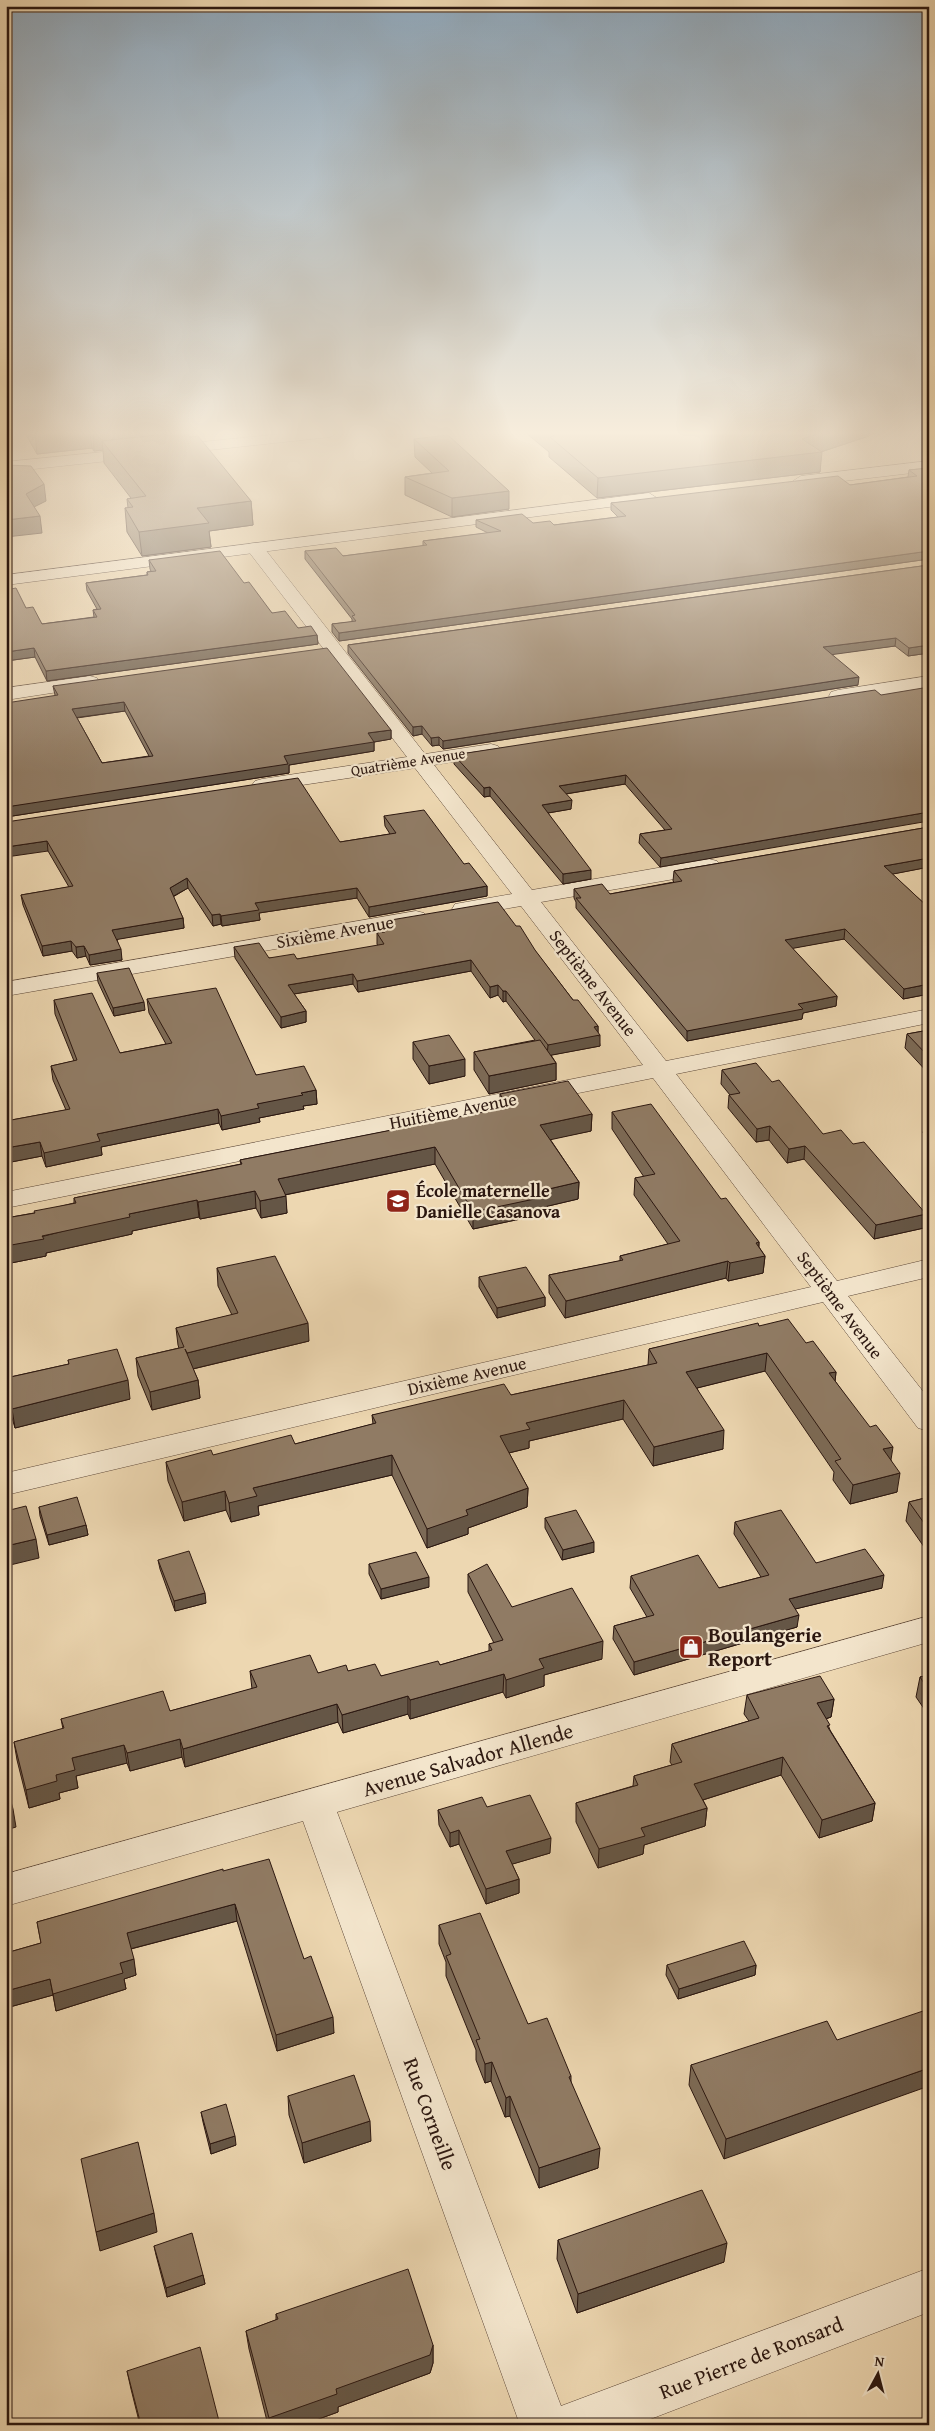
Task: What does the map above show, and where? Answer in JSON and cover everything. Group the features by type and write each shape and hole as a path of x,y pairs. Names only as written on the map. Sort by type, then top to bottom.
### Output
{"street":[{"path":"6,580 267,546"},
{"name":"Septième Avenue","path":"255,548 343,647 420,760 929,1421"},
{"path":"309,652 343,647"},
{"path":"6,694 104,680"},
{"path":"820,699 929,682"},
{"name":"Quatrième Avenue","path":"239,789 514,746"},
{"name":"Sixième Avenue","path":"6,989 727,863"},
{"name":"Huitième Avenue","path":"6,1200 929,1016"},
{"name":"Dixième Avenue","path":"6,1484 929,1268"},
{"name":"Avenue Salvador Allende","path":"6,1890 929,1629"},
{"name":"Rue Corneille","path":"315,1803 544,2425"},
{"name":"Rue Pierre de Ronsard","path":"572,2425 929,2290"}],"building":[{"path":"416,546 929,546 929,551 339,633 332,624 356,621 352,616 355,615 305,551 336,548 343,556"},
{"path":"220,551 244,583 249,582 272,613 285,611 298,628 311,626 317,635 46,671 34,648 6,652 6,590 16,588 26,608 33,607 42,624 97,617 93,610 101,609 86,583 148,575 147,572 156,571 149,560"},
{"path":"929,565 929,645 909,648 896,638 823,647 859,677 443,741 439,737 431,738 422,726 413,727 348,645"},
{"path":"327,648 391,730 368,733 374,742 284,756 288,764 6,807 6,703 58,695 53,686","holes":["124,702 153,756 102,763 72,709"]},
{"path":"929,687 929,812 661,858 640,834 672,829 626,775 559,786 572,800 542,805 591,870 563,874 490,787 484,788 454,755 875,690 881,695"},
{"path":"298,778 340,842 396,833 384,816 424,810 464,864 469,863 487,886 369,907 357,888 255,903 259,910 221,916 220,914 212,915 187,878 170,888 183,918 112,930 121,949 89,955 84,946 76,947 71,941 42,946 21,895 73,886 47,841 6,847 6,822"},
{"path":"929,827 929,858 884,866 929,908 929,984 904,989 845,929 785,940 837,996 798,1004 803,1009 687,1031 576,898 581,898 574,889 602,884 610,894 682,881 674,871"},
{"path":"498,902 516,926 520,926 535,950 573,1000 578,1000 598,1026 594,1027 600,1035 548,1045 506,991 503,991 498,985 490,987 471,960 357,981 353,974 288,985 306,1011 281,1017 234,947 259,943 269,958 294,954 297,959 384,944 377,933 385,932 379,922"},
{"path":"129,968 144,1002 113,1008 97,973"},
{"path":"216,988 256,1075 304,1066 316,1090 301,1093 303,1095 257,1104 259,1108 221,1116 218,1109 97,1134 100,1141 44,1153 40,1142 6,1148 6,1121 70,1109 51,1066 77,1060 54,1000 92,993 120,1053 172,1043 147,999"},
{"path":"929,1030 929,1057 907,1034"},
{"path":"449,1035 465,1059 429,1066 413,1042"},
{"path":"540,1040 556,1063 489,1076 474,1052"},
{"path":"756,1063 772,1082 779,1080 823,1134 841,1130 853,1144 864,1142 926,1214 876,1225 805,1146 789,1149 770,1126 757,1129 729,1095 740,1093 722,1070"},
{"path":"568,1081 592,1114 540,1125 579,1182 540,1191 544,1197 473,1212 435,1147 278,1179 286,1196 260,1201 255,1191 198,1202 197,1200 129,1214 130,1217 42,1236 44,1239 6,1246 6,1218 76,1203 74,1198 242,1164 240,1160 508,1107 500,1094"},
{"path":"651,1104 721,1199 726,1198 759,1242 756,1243 765,1256 730,1263 728,1261 566,1301 549,1275 623,1260 620,1256 680,1241 635,1178 655,1174 612,1112"},
{"path":"275,1256 308,1323 187,1353 185,1349 198,1380 150,1392 136,1358 184,1347 176,1328 238,1313 217,1268"},
{"path":"526,1267 545,1297 497,1308 479,1277"},
{"path":"788,1319 806,1343 813,1341 836,1372 829,1373 870,1427 876,1425 893,1447 883,1449 900,1473 853,1485 835,1461 841,1459 767,1353 686,1372 724,1430 654,1447 624,1400 526,1423 530,1429 500,1436 528,1488 466,1510 468,1515 427,1529 392,1455 253,1488 257,1496 229,1503 225,1491 182,1502 166,1462 211,1450 213,1455 291,1435 295,1444 376,1423 372,1415 504,1384 511,1395 657,1363 649,1349 758,1323 759,1326"},
{"path":"117,1349 128,1380 12,1409 6,1389 6,1378 69,1364 68,1360"},
{"path":"77,1497 86,1525 47,1535 39,1507"},
{"path":"929,1497 929,1530 909,1502"},
{"path":"26,1506 36,1539 6,1546 6,1511"},
{"path":"576,1510 594,1542 563,1550 545,1518"},
{"path":"781,1510 816,1563 865,1549 884,1575 789,1599 799,1615 634,1662 614,1626 654,1615 631,1576 698,1555 719,1588 769,1575 735,1522"},
{"path":"189,1551 205,1593 174,1601 158,1560"},
{"path":"416,1552 429,1577 381,1589 369,1564"},
{"path":"487,1564 512,1607 572,1588 603,1641 539,1659 544,1668 506,1680 504,1674 410,1700 408,1696 342,1715 337,1704 183,1749 180,1739 127,1753 124,1745 72,1758 75,1770 56,1775 57,1781 26,1790 14,1742 64,1728 61,1719 163,1691 170,1711 257,1687 250,1671 310,1655 318,1673 346,1665 348,1671 375,1664 381,1676 438,1661 440,1665 492,1650 489,1644 503,1640 468,1574"},
{"path":"929,1675 929,1691 920,1677"},
{"path":"820,1676 834,1699 817,1703 830,1725 827,1726 875,1803 822,1820 783,1757 694,1784 707,1808 641,1828 645,1836 599,1849 576,1803 638,1785 634,1776 682,1762 672,1744 759,1718 747,1695"},
{"path":"6,1782 13,1809 6,1811"},
{"path":"530,1795 551,1838 506,1851 519,1879 486,1889 459,1830 450,1833 438,1810 482,1797 487,1807"},
{"path":"269,1859 304,1959 311,1956 333,2017 276,2035 235,1904 127,1933 134,1959 120,1963 123,1973 53,1994 50,1979 6,1991 6,1953 41,1943 37,1922 223,1869 223,1871"},
{"path":"480,1913 528,2024 547,2018 571,2076 569,2077 600,2148 539,2168 510,2096 506,2098 492,2062 485,2064 476,2040 480,2039 446,1956 451,1954 439,1925"},
{"path":"744,1941 756,1965 679,1989 667,1965"},
{"path":"929,2009 929,2068 726,2139 691,2065 827,2021 837,2040"},
{"path":"354,2075 370,2121 302,2143 288,2096"},
{"path":"226,2104 235,2136 210,2144 201,2112"},
{"path":"138,2142 154,2213 96,2232 81,2159"},
{"path":"702,2190 727,2243 578,2294 558,2240"},
{"path":"192,2233 203,2275 166,2288 154,2246"},
{"path":"408,2269 433,2345 430,2355 336,2389 337,2394 269,2418 246,2331 278,2319 276,2314"},
{"path":"200,2347 220,2425 141,2425 127,2371"}],"place":[{"name":"École maternelle Danielle Casanova","path":"398,1201"},
{"name":"Boulangerie Report","path":"691,1647"}]}
